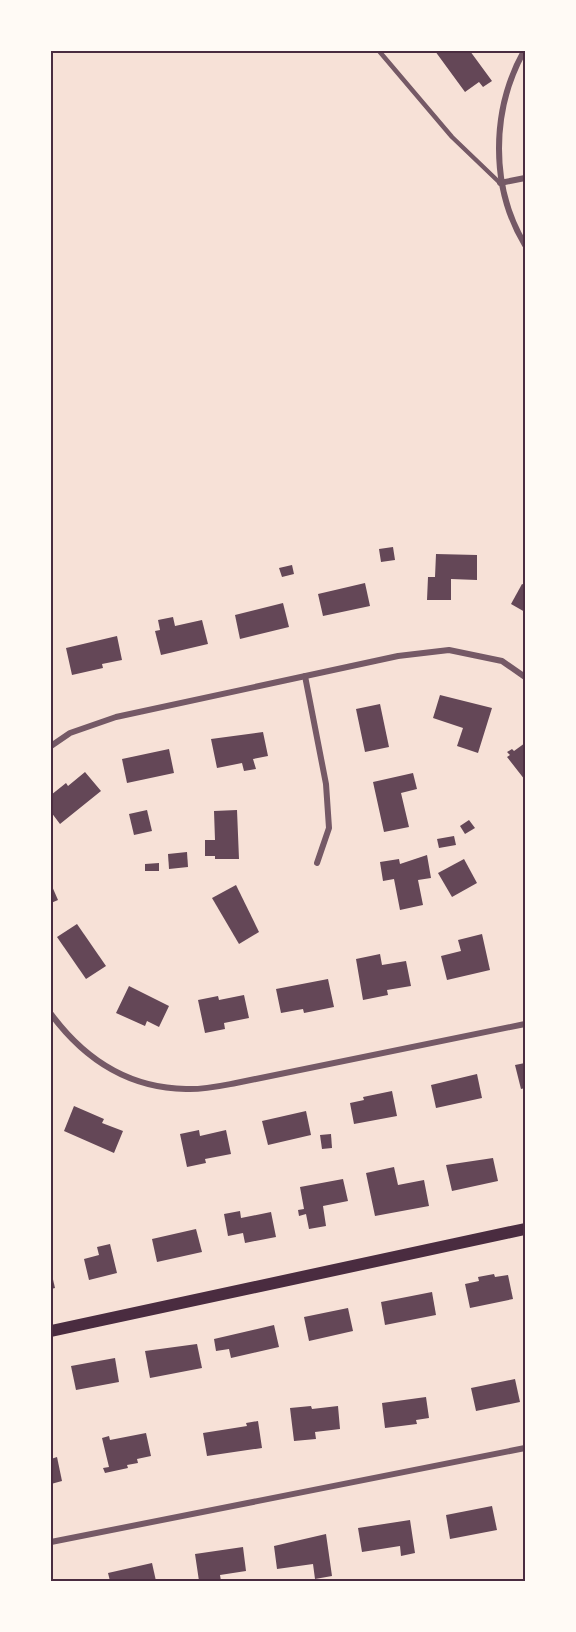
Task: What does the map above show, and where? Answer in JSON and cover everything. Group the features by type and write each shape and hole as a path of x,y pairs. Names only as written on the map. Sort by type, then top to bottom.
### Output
{"main road":[{"path":"51,1331 525,1229"}],"street":[{"path":"524,51 503,109 499,141 500,183 525,245"},
{"path":"500,183 525,178"},
{"path":"51,746 70,733 116,717 398,656 449,650 502,661 525,677"},
{"path":"305,676 326,784 329,828 317,863"},
{"path":"51,1014 70,1039 113,1073 153,1086 187,1090 236,1083 525,1024"},
{"path":"51,1542 525,1448"}],"lane":[{"path":"379,51 452,137 500,183"}],"building":[{"path":"435,51 470,51 492,81 483,87 479,82 465,92"},
{"path":"393,547 395,560 381,562 379,549"},
{"path":"436,554 477,555 477,580 451,579 451,600 427,600 428,577 435,577"},
{"path":"292,565 294,574 282,577 279,568"},
{"path":"365,583 370,606 323,616 318,594"},
{"path":"522,584 525,585 525,612 511,604"},
{"path":"283,603 289,627 240,639 235,615"},
{"path":"173,617 175,626 202,620 208,644 161,655 155,631 160,630 158,620"},
{"path":"117,636 122,660 102,664 103,668 72,675 66,648"},
{"path":"440,695 492,708 478,753 457,746 463,728 433,718"},
{"path":"380,704 389,747 365,752 356,709"},
{"path":"263,732 268,756 253,759 256,769 244,771 242,763 217,768 211,739"},
{"path":"525,743 525,780 507,757 510,755 507,752 512,749 514,751"},
{"path":"169,749 174,773 127,783 122,759"},
{"path":"85,772 101,791 60,824 51,812 51,795 66,783 68,786"},
{"path":"413,773 417,789 401,793 409,827 384,832 373,782"},
{"path":"147,810 152,831 134,835 129,814"},
{"path":"237,810 239,859 215,859 215,856 205,856 205,840 215,840 214,811"},
{"path":"469,820 475,828 465,834 460,826"},
{"path":"454,836 456,845 439,848 437,839"},
{"path":"187,852 188,867 169,869 168,854"},
{"path":"427,855 431,878 418,880 423,905 400,910 394,879 383,881 380,862 399,859 400,864"},
{"path":"464,859 477,883 452,897 438,873"},
{"path":"159,863 159,871 145,871 145,864"},
{"path":"51,884 58,900 51,903"},
{"path":"236,885 259,932 239,944 212,898"},
{"path":"77,924 106,966 86,979 57,937"},
{"path":"482,934 490,970 447,980 441,956 461,951 458,940"},
{"path":"380,954 382,965 406,961 411,986 387,990 388,995 363,1000 356,959"},
{"path":"328,979 334,1007 304,1013 303,1009 281,1013 276,989"},
{"path":"129,986 169,1006 159,1027 147,1021 145,1026 116,1013"},
{"path":"244,995 249,1018 224,1023 225,1029 205,1033 198,1000 218,996 219,1000"},
{"path":"525,1063 525,1088 521,1089 515,1065"},
{"path":"477,1074 482,1098 436,1108 431,1085"},
{"path":"392,1091 397,1116 354,1124 350,1103 364,1100 363,1097"},
{"path":"74,1106 104,1119 102,1123 123,1131 114,1153 64,1131"},
{"path":"306,1111 311,1135 268,1145 262,1121"},
{"path":"199,1130 200,1136 226,1130 231,1154 205,1159 206,1163 187,1167 180,1134"},
{"path":"331,1134 332,1148 322,1149 320,1135"},
{"path":"493,1158 498,1181 452,1191 446,1165"},
{"path":"394,1167 398,1185 424,1180 429,1206 375,1216 366,1173"},
{"path":"343,1179 348,1201 323,1206 326,1226 309,1229 306,1214 299,1216 298,1210 304,1209 300,1187"},
{"path":"240,1211 241,1218 271,1212 276,1237 245,1243 243,1233 228,1236 224,1214"},
{"path":"196,1229 202,1252 157,1262 152,1239"},
{"path":"110,1244 117,1273 89,1280 84,1259 99,1255 97,1247"},
{"path":"51,1271 55,1288 51,1289"},
{"path":"494,1274 495,1277 508,1275 513,1299 470,1308 465,1284 479,1281 478,1277"},
{"path":"432,1292 436,1315 385,1325 381,1302"},
{"path":"348,1308 353,1331 309,1341 304,1317"},
{"path":"274,1325 279,1347 231,1358 229,1349 216,1351 214,1339"},
{"path":"197,1344 202,1368 150,1378 145,1351"},
{"path":"115,1358 119,1382 76,1390 71,1366"},
{"path":"515,1379 520,1402 476,1411 471,1388"},
{"path":"426,1397 429,1418 416,1420 417,1424 385,1428 382,1403"},
{"path":"311,1406 312,1409 338,1406 340,1429 315,1432 316,1439 294,1441 290,1408"},
{"path":"258,1421 262,1448 207,1456 203,1433 247,1426 246,1423"},
{"path":"146,1433 151,1456 137,1459 138,1463 127,1465 128,1468 105,1473 103,1468 109,1467 102,1438 109,1436 110,1440"},
{"path":"57,1457 62,1481 51,1484 51,1459"},
{"path":"492,1506 497,1530 450,1539 446,1515"},
{"path":"410,1520 415,1553 401,1556 400,1546 362,1552 358,1528"},
{"path":"326,1534 332,1576 315,1579 313,1564 277,1569 274,1546"},
{"path":"243,1547 246,1571 220,1575 221,1581 199,1581 195,1554"},
{"path":"152,1563 156,1581 110,1581 108,1573"}]}
